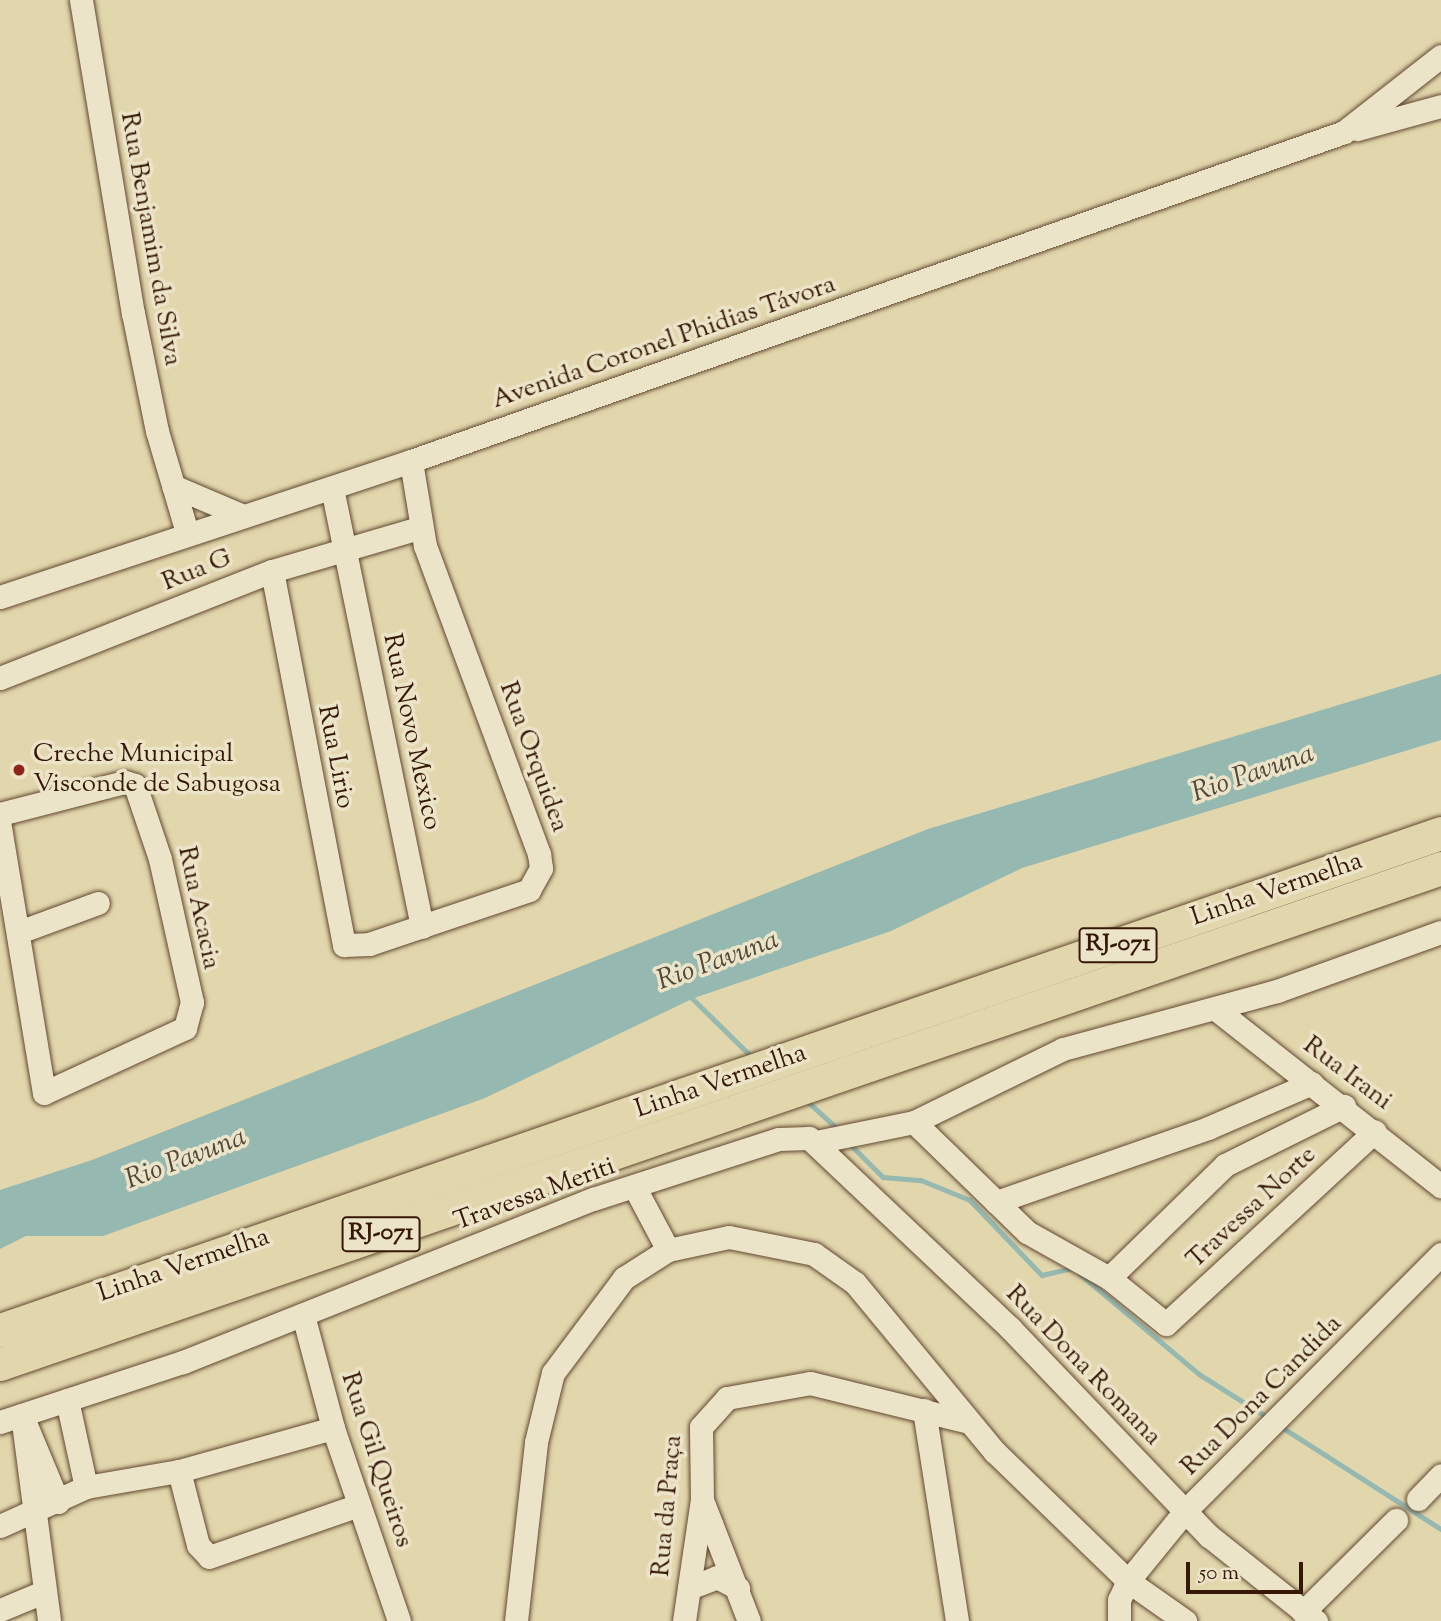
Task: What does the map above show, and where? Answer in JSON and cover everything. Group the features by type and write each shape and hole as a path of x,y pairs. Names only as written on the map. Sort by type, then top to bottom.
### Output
{"highway":[{"name":"Linha Vermelha","path":"0,1330 1441,833"},
{"name":"Linha Vermelha","path":"0,1364 1441,868"}],"street":[{"name":"Rua Benjamim da Silva","path":"81,0 133,313 173,486 187,532"},
{"name":"Avenida Coronel Phidias Távora","path":"1344,132 1441,56"},
{"name":"Avenida Coronel Phidias Távora","path":"0,597 241,514 332,488 411,461 1344,132 1441,106"},
{"name":"Rua Orquidea","path":"351,950 529,890 541,868 419,527 411,461"},
{"path":"173,486 241,514"},
{"path":"332,488 345,548"},
{"name":"Rua G","path":"0,678 272,571 419,527"},
{"name":"Rua Novo Mexico","path":"345,548 422,927"},
{"name":"Rua Lirio","path":"272,571 336,916 351,950"},
{"name":"Rua Acacia","path":"0,814 125,782 135,785 160,859 192,1002 190,1021 177,1034 44,1093 19,932"},
{"path":"0,827 19,932 98,903"},
{"name":"Travessa Meriti","path":"0,1422 303,1315 635,1188 779,1139 824,1140 865,1129 914,1122 1063,1049 1217,1010 1440,934"},
{"name":"Rua Irani","path":"1217,1010 1344,1106 1441,1186"},
{"path":"996,1202 1208,1128 1312,1083"},
{"path":"914,1122 1027,1232 1109,1278 1225,1165 1344,1106"},
{"name":"Travessa Norte","path":"1109,1278 1166,1324 1375,1131"},
{"name":"Rua Dona Romana","path":"824,1140 1010,1328 1185,1511 1309,1616"},
{"path":"635,1188 668,1250"},
{"path":"516,1621 536,1442 553,1373 624,1278 668,1250 729,1237 814,1254 855,1283 965,1421 1128,1581 1185,1621"},
{"name":"Rua Dona Candida","path":"1128,1581 1185,1511 1293,1409 1441,1254"},
{"name":"Rua Gil Queiros","path":"303,1315 333,1428 399,1621"},
{"name":"Rua da Praça","path":"684,1621 702,1499 701,1427 727,1398 810,1383 965,1421"},
{"path":"67,1400 86,1487"},
{"path":"924,1410 957,1621"},
{"path":"22,1415 58,1502"},
{"path":"22,1415 30,1516 41,1593 49,1621"},
{"path":"0,1526 30,1516 86,1487 179,1471 333,1428"},
{"path":"179,1471 198,1545 209,1557 359,1505"},
{"path":"1418,1499 1441,1475"},
{"path":"702,1499 750,1621"},
{"path":"1309,1616 1396,1520"},
{"path":"689,1588 717,1577 738,1588"},
{"path":"1119,1621 1119,1600 1128,1581"},
{"path":"0,1610 41,1593"}],"water":[{"name":"Rio Pavuna","path":"1441,674 1441,740 1022,868 891,931 694,998 485,1098 103,1236 26,1236 0,1249 0,1190 92,1160 928,829"}],"waterway":[{"name":"Rio Pavuna","path":"689,995 752,1057"},
{"path":"806,1100 838,1129"},
{"path":"850,1144 883,1177 921,1180 970,1200 1042,1275 1073,1268"},
{"path":"1080,1274 1199,1374 1267,1417"},
{"path":"1280,1426 1441,1529"}],"place":[{"name":"Creche Municipal Visconde de Sabugosa","path":"19,770"}]}
